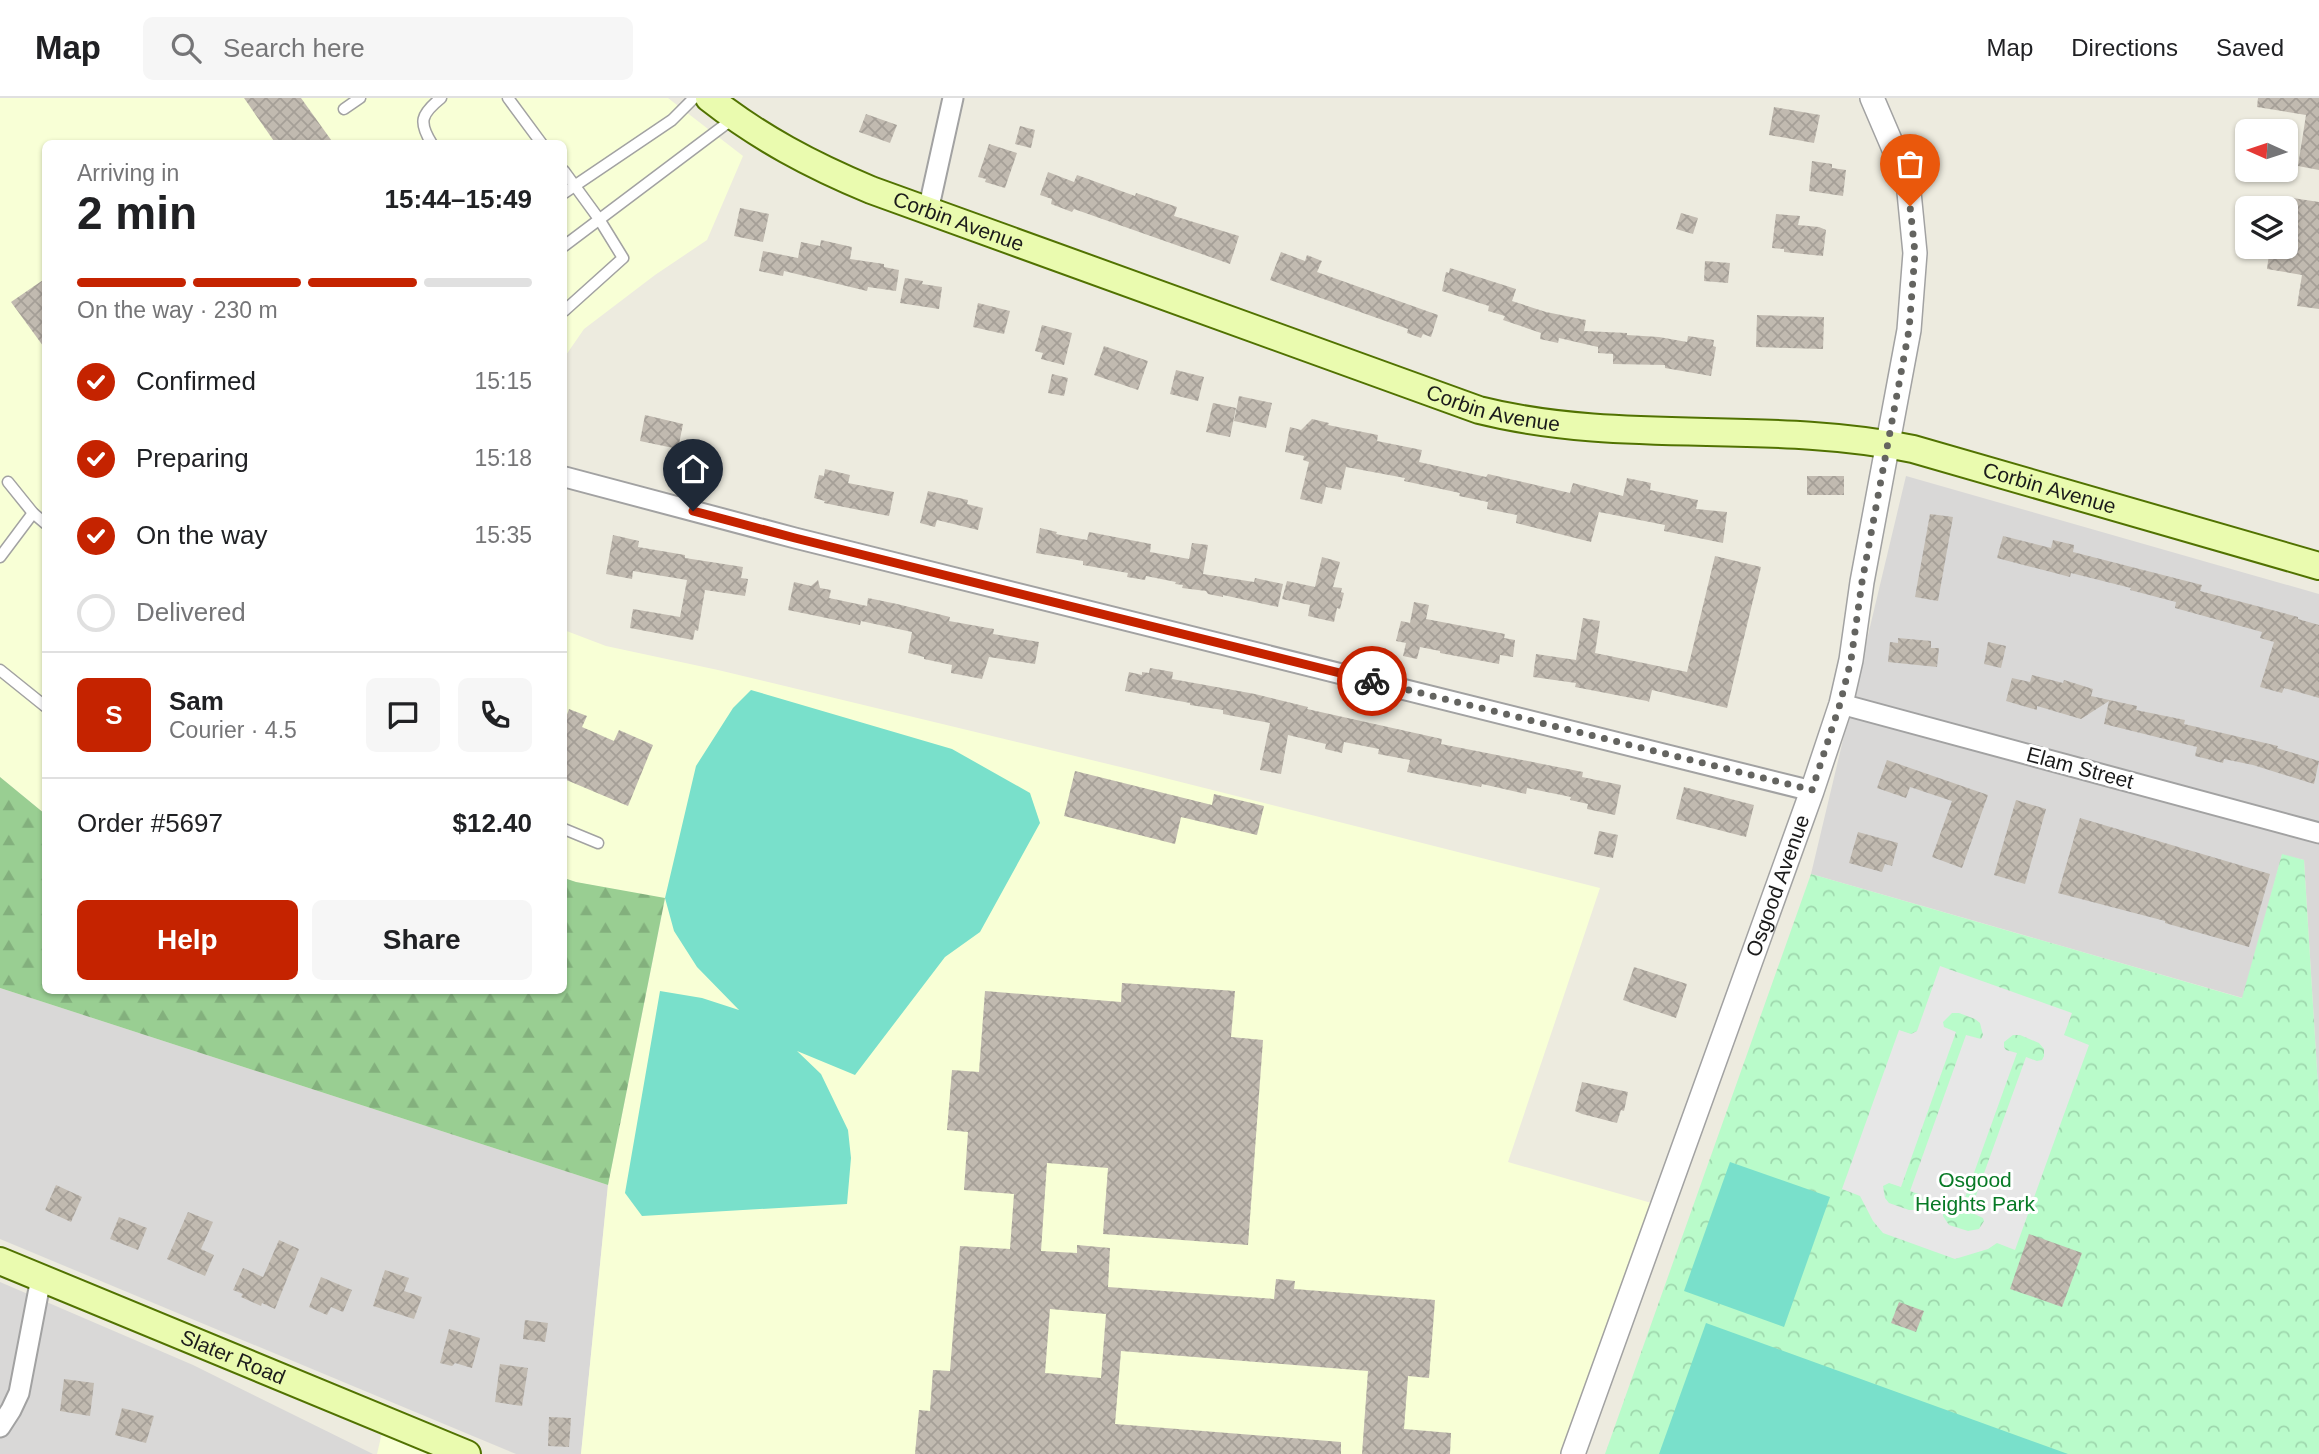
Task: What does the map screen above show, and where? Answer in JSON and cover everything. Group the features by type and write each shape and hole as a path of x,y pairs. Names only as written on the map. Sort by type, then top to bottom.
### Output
{"main road":[{"name":"Corbin Avenue","path":"709,98 770,142 871,190 1448,399 1509,417 1571,427 1839,438 1888,444 2319,566"},
{"name":"Slater Road","path":"0,1261 467,1454"}],"street":[{"path":"928,211 953,98"},
{"name":"Osgood Avenue","path":"1573,1454 1812,790 1840,704 1851,660 1862,582 1909,330 1915,253 1908,182 1872,98"},
{"path":"567,478 795,538 1812,790"},
{"name":"Elam Street","path":"1840,704 2319,833"},
{"path":"0,1427 19,1393 41,1278"}],"lane":[{"path":"344,109 360,98"},
{"path":"429,140 423,130 423,118 428,108 441,98"},
{"path":"508,98 539,140"},
{"path":"567,191 672,120 694,98"},
{"path":"567,244 734,118"},
{"path":"567,175 623,258 567,308"},
{"path":"8,482 42,521"},
{"path":"0,557 33,513"},
{"path":"0,670 42,704"},
{"path":"567,830 598,844"}],"shaded area":[{"path":"0,98 668,98 743,156 707,240 655,275 584,329 567,354 567,140 42,140 42,812 0,777"},
{"path":"1906,476 2319,594 2319,1103 2304,860 2282,855 2243,998 1811,874"},
{"path":"567,631 606,646 718,670 1137,771 1600,888 1508,1162 1662,1206 1573,1454 581,1454 608,1185 665,899 567,879"},
{"path":"751,690 952,749 1030,793 1040,823 980,932 945,957 855,1075 797,1051 821,1074 848,1130 851,1158 847,1204 642,1216 625,1193 660,991 702,998 739,1010 697,967 674,931 665,898 696,766 733,708"},
{"path":"1940,966 2072,1013 2064,1035 2089,1045 2015,1250 1997,1243 1988,1249 1955,1259 1883,1233 1873,1221 1860,1196 1842,1189 1899,1030 1911,1034 1917,1031","holes":["1952,1013 1975,1019 1980,1023 1983,1035 1981,1039 1966,1035 1910,1191 1921,1195 1923,1201 1915,1210 1909,1210 1889,1203 1885,1198 1883,1186 1889,1183 1901,1187 1956,1032 1944,1027 1943,1022","2013,1035 2039,1043 2044,1049 2044,1056 2037,1061 2026,1057 1970,1212 1984,1221 1979,1229 1968,1231 1949,1225 1943,1216 1943,1209 1949,1205 1961,1209 2017,1053 2004,1047 2004,1042"]},
{"path":"0,988 608,1185 581,1454 516,1454 0,1239"},
{"path":"1730,1162 1830,1197 1784,1327 1684,1291"},
{"path":"0,1282 193,1365 373,1454 0,1454"},
{"path":"1706,1323 2068,1454 1659,1454"},
{"path":"385,1420 467,1454 377,1454"}],"green space":[{"path":"0,777 42,812 42,994 567,994 567,879 665,898 608,1185 0,988"},
{"name":"Osgood Heights Park","path":"2282,854 2304,860 2319,1103 2319,1454 1605,1454 1811,874 2242,998"}],"building":[{"path":"244,98 301,98 331,140 273,140"},
{"path":"2258,98 2319,98 2319,170 2298,166 2306,115 2257,107"},
{"path":"1774,107 1820,115 1814,143 1769,135"},
{"path":"866,114 897,125 890,143 859,132"},
{"path":"1020,126 1035,130 1031,148 1015,144"},
{"path":"989,144 1017,153 1005,188 978,177"},
{"path":"1812,161 1832,164 1832,168 1846,170 1843,196 1809,191"},
{"path":"1048,172 1074,182 1077,175 1135,196 1136,193 1177,207 1174,216 1239,236 1230,264 1074,209 1072,212 1051,204 1052,199 1040,195"},
{"path":"2298,199 2319,202 2319,309 2297,306 2302,275 2267,269 2268,259 2298,259"},
{"path":"740,208 769,214 763,242 734,236"},
{"path":"1681,213 1698,218 1693,234 1676,229"},
{"path":"1776,214 1800,216 1798,225 1826,230 1823,256 1772,248"},
{"path":"821,240 852,247 850,259 884,264 884,267 899,270 896,291 868,287 867,291 784,271 783,276 759,271 763,251 798,258 801,242 820,246"},
{"path":"1281,252 1305,261 1307,255 1322,261 1317,272 1438,315 1431,337 1423,334 1421,338 1407,333 1408,329 1270,280"},
{"path":"1705,261 1730,263 1728,283 1704,281"},
{"path":"1450,268 1516,289 1512,301 1546,312 1586,320 1584,331 1627,333 1687,342 1688,336 1714,340 1713,346 1716,347 1711,376 1665,368 1665,365 1613,364 1613,354 1598,353 1598,347 1559,338 1558,343 1540,339 1541,333 1503,320 1505,316 1488,311 1489,306 1442,291 1446,272 1449,273"},
{"path":"905,278 942,287 939,309 900,303"},
{"path":"42,281 42,345 11,302"},
{"path":"978,303 1010,311 1004,334 973,327"},
{"path":"1757,315 1824,317 1823,349 1756,347"},
{"path":"1042,325 1072,333 1064,365 1041,359 1043,353 1035,351"},
{"path":"1104,346 1148,361 1138,390 1094,375"},
{"path":"1176,370 1204,377 1198,401 1170,394"},
{"path":"1052,374 1068,378 1064,396 1048,393"},
{"path":"1239,396 1272,403 1266,428 1234,421"},
{"path":"1213,403 1236,408 1230,437 1206,432"},
{"path":"645,415 683,424 678,449 640,441"},
{"path":"1312,419 1378,435 1377,441 1422,450 1419,462 1486,477 1488,474 1570,493 1573,483 1623,496 1627,478 1651,483 1650,490 1698,500 1696,509 1727,512 1723,543 1664,531 1665,525 1599,512 1591,542 1516,523 1517,515 1487,509 1488,502 1459,496 1460,493 1404,481 1405,478 1346,467 1341,490 1326,487 1322,504 1300,499 1309,462 1303,460 1304,456 1285,452 1290,427 1301,430"},
{"path":"825,469 850,475 848,483 894,492 889,516 824,503 825,501 814,498 819,475 824,476"},
{"path":"1807,476 1844,476 1844,495 1807,495"},
{"path":"928,491 968,500 967,504 983,508 978,530 937,520 935,527 920,523"},
{"path":"1930,514 1953,517 1938,601 1915,597"},
{"path":"1040,528 1087,540 1089,532 1151,544 1150,552 1189,559 1192,543 1208,545 1203,574 1254,582 1255,578 1283,584 1278,607 1182,588 1183,585 1175,584 1176,582 1146,576 1145,580 1127,577 1128,573 1083,565 1083,561 1036,553"},
{"path":"613,535 639,541 638,547 743,567 741,578 748,579 745,596 705,590 698,631 695,630 693,640 630,628 633,609 680,617 687,580 633,571 632,579 606,574"},
{"path":"2003,536 2051,548 2053,540 2074,545 2073,552 2202,585 2200,591 2319,625 2319,698 2284,688 2282,693 2260,687 2274,642 2260,638 2262,632 2175,608 2176,602 2130,590 2131,588 2071,573 2070,577 1997,558"},
{"path":"1715,556 1761,567 1727,708 1652,690 1649,702 1575,687 1576,683 1533,677 1536,654 1576,660 1583,618 1600,621 1595,653 1687,672"},
{"path":"1322,557 1340,562 1333,587 1342,588 1341,592 1344,593 1334,622 1308,616 1310,605 1282,599 1287,581 1315,587"},
{"path":"818,580 820,588 831,590 829,598 867,606 868,598 897,604 950,617 949,621 994,629 993,634 1039,642 1035,664 989,657 982,679 951,673 952,665 908,653 912,632 861,621 860,625 788,610 794,582 811,586"},
{"path":"1414,602 1429,605 1426,619 1505,634 1504,638 1515,640 1513,657 1500,655 1499,664 1420,647 1417,659 1403,656 1406,643 1396,641 1401,621 1410,623"},
{"path":"1898,638 1931,641 1931,648 1939,648 1937,667 1888,662 1890,642 1898,643"},
{"path":"1988,642 2006,646 2001,668 1984,664"},
{"path":"1150,668 1173,672 1172,679 1255,694 1308,707 1307,709 1442,739 1441,744 1583,772 1582,777 1621,785 1615,815 1587,809 1588,804 1570,800 1571,797 1527,788 1526,794 1407,772 1410,760 1378,754 1379,749 1344,742 1342,753 1325,749 1326,744 1288,735 1281,774 1260,770 1270,723 1223,714 1223,710 1125,691 1129,672 1142,675 1142,672 1149,673"},
{"path":"2032,675 2063,683 2064,680 2093,689 2091,696 2137,706 2136,710 2185,720 2184,724 2278,746 2277,748 2319,761 2314,784 2253,765 2224,759 2223,763 2195,756 2197,747 2104,724 2109,701 2081,719 2037,706 2037,710 2006,701 2012,678 2030,682"},
{"path":"569,709 587,716 582,727 614,741 619,730 653,745 628,806 567,780"},
{"path":"1887,760 1988,795 1962,868 1932,857 1952,801 1910,787 1906,798 1877,788"},
{"path":"1075,771 1212,805 1214,794 1264,806 1257,835 1181,817 1175,844 1064,816"},
{"path":"1684,787 1754,805 1746,837 1676,819"},
{"path":"2016,800 2046,809 2025,884 1994,875"},
{"path":"2080,818 2270,874 2249,947 2165,921 2058,893"},
{"path":"1599,831 1618,835 1613,858 1594,854"},
{"path":"1858,832 1898,843 1892,866 1885,864 1882,872 1849,863"},
{"path":"1634,967 1687,984 1676,1018 1623,1000"},
{"path":"1122,983 1235,991 1231,1037 1263,1040 1248,1245 1103,1234 1108,1168 1047,1163 1041,1251 1077,1253 1077,1245 1110,1248 1108,1287 1274,1299 1276,1279 1295,1281 1294,1289 1435,1300 1429,1378 1408,1376 1404,1429 1451,1433 1450,1454 1362,1454 1368,1371 1121,1351 1115,1424 1341,1442 1341,1454 915,1454 919,1410 930,1411 933,1370 950,1371 960,1246 1010,1249 1014,1194 964,1190 968,1132 947,1130 952,1070 979,1072 985,991 1121,1002","holes":["1050,1309 1106,1314 1101,1378 1045,1373"]},
{"path":"1582,1082 1628,1092 1624,1111 1621,1110 1617,1123 1575,1111"},
{"path":"56,1185 82,1197 71,1222 45,1210"},
{"path":"188,1212 213,1222 201,1249 214,1255 205,1276 167,1259"},
{"path":"119,1217 147,1228 138,1250 110,1239"},
{"path":"2029,1234 2082,1253 2062,1307 2010,1289"},
{"path":"279,1240 299,1249 275,1309 241,1297 243,1294 233,1290 243,1268 263,1277"},
{"path":"385,1270 409,1278 404,1291 422,1297 414,1319 373,1306"},
{"path":"321,1277 352,1290 343,1312 331,1307 327,1315 309,1307"},
{"path":"1899,1302 1924,1311 1916,1332 1891,1323"},
{"path":"525,1320 548,1323 545,1342 523,1339"},
{"path":"449,1329 480,1338 472,1368 455,1363 452,1366 440,1363"},
{"path":"500,1364 528,1368 522,1406 495,1402"},
{"path":"64,1379 94,1383 90,1416 60,1411"},
{"path":"122,1408 154,1416 146,1443 115,1435"},
{"path":"549,1417 571,1418 569,1447 548,1446"}],"way so far":[{"path":"1372,681 1812,790 1840,704 1851,660 1862,582 1909,330 1915,253 1910,206"}],"route":[{"path":"693,511 1372,681"}]}
